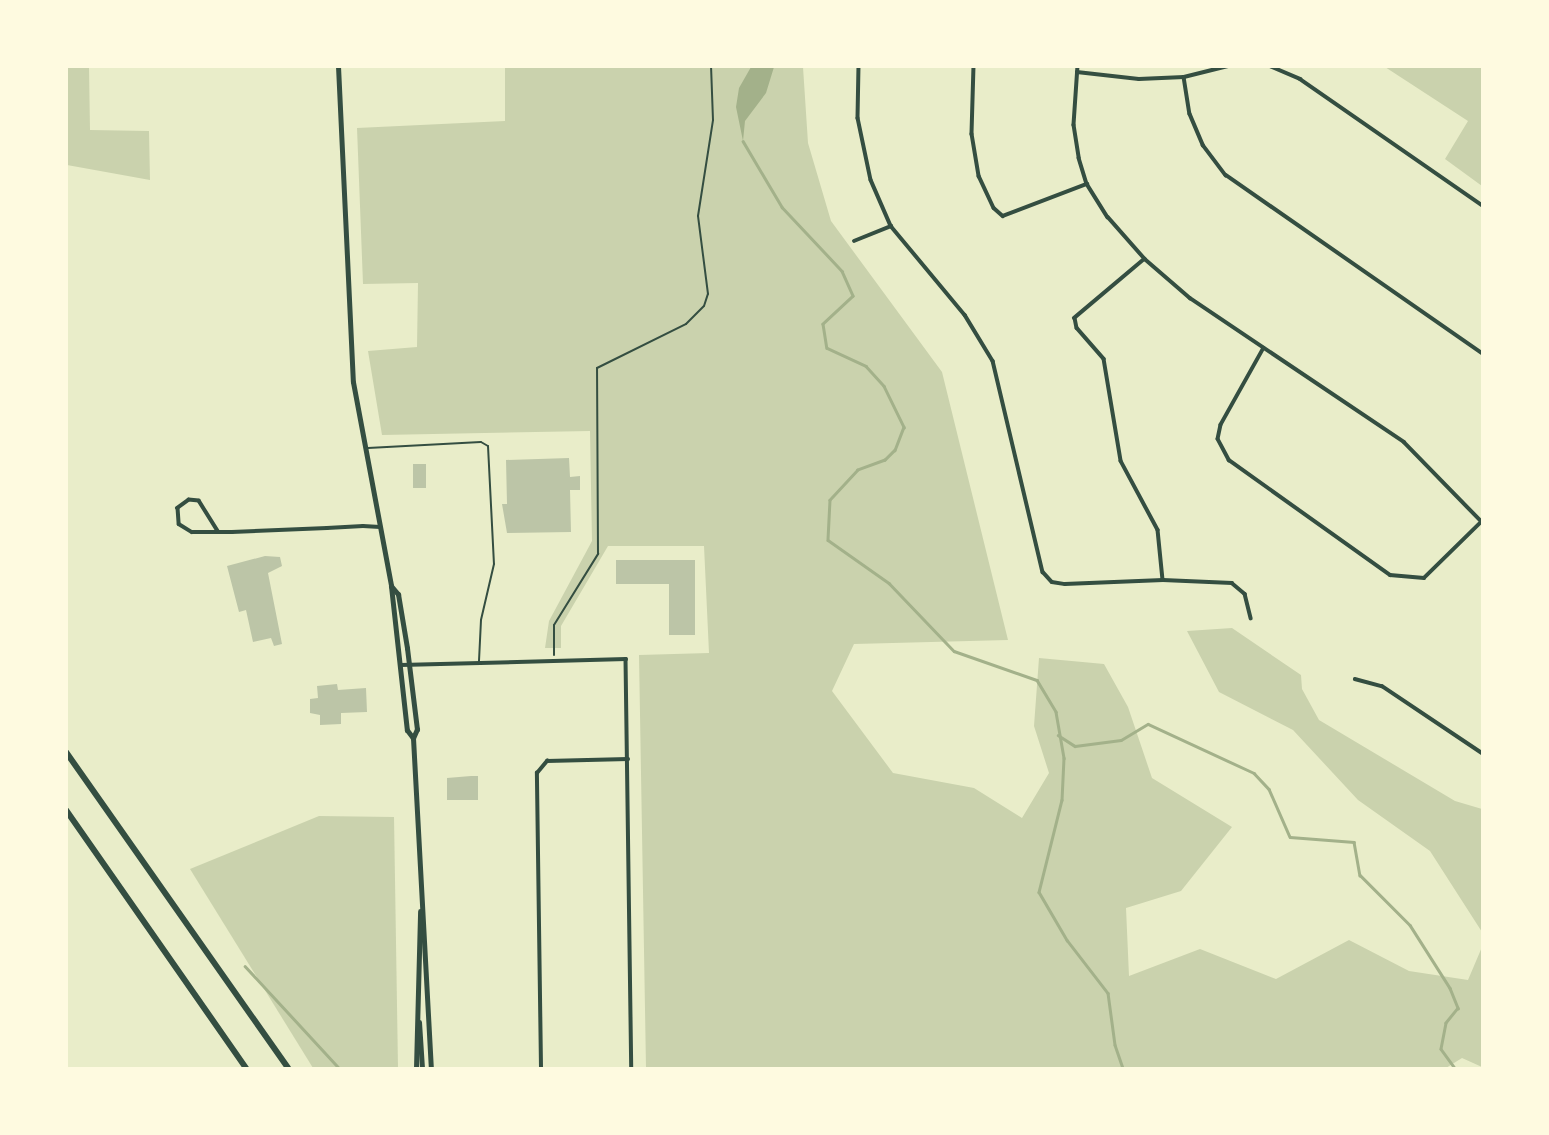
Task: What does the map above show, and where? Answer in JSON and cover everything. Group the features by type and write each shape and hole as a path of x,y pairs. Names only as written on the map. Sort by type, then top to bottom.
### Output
{"highway":[{"path":"66,752 288,1069"},
{"path":"66,810 246,1069"}],"main road":[{"path":"338,66 346,285 364,449 391,586 407,730 413,738"},
{"path":"391,586 398,594 410,664 417,729 413,738 431,1069"},
{"path":"416,1069 416,998 421,901"},
{"path":"416,998 422,1069"}],"street":[{"path":"859,66 858,118 868,168 891,226 965,314 993,360 1043,572 1052,582 1163,580 1232,583 1245,594 1251,618"},
{"path":"974,66 972,134 979,176 994,208 1003,216 1087,184"},
{"path":"1078,66 1074,125 1087,184 1108,217 1145,259 1190,298 1404,442 1482,522 1424,578 1390,575 1229,460 1218,439 1220,425 1264,348"},
{"path":"1077,72 1139,79 1184,77 1228,66"},
{"path":"1270,66 1300,79 1482,205"},
{"path":"1184,77 1190,114 1203,145 1226,175 1482,353"},
{"path":"854,241 891,226"},
{"path":"1145,259 1075,318 1077,328 1104,359 1121,461 1158,530 1163,580"},
{"path":"218,532 199,501 189,500 178,508 176,517 184,530 218,532 381,527"},
{"path":"400,665 626,659 632,1069"},
{"path":"1355,679 1382,686 1482,753"},
{"path":"541,1069 537,773 547,761 628,759"}],"lane":[{"path":"364,449 481,442 488,446 494,564 481,620 479,661"}],"path":[{"path":"555,659 554,625 598,554 597,368 685,324 704,306 708,294 709,278 698,216 713,120 711,66"}],"shaded area":[{"path":"66,67 89,67 90,130 149,131 150,180 67,165"},
{"path":"505,67 803,67 808,143 831,221 942,372 1008,640 854,644 832,691 893,773 974,788 1022,818 1049,773 1034,726 1039,658 1104,664 1128,707 1152,778 1232,827 1181,891 1126,908 1129,976 1200,949 1276,979 1349,940 1409,971 1468,980 1482,947 1482,1067 1462,1058 1446,1068 646,1068 639,655 709,653 704,546 608,546 561,626 561,648 545,648 549,621 592,541 590,431 382,435 368,351 417,347 418,283 363,284 357,128 505,121"},
{"path":"751,67 774,67 766,93 745,121 743,141 736,107 739,88"},
{"path":"1385,67 1482,67 1482,186 1445,159 1468,121"},
{"path":"1232,628 1301,675 1302,689 1319,720 1455,801 1482,809 1482,932 1430,851 1358,800 1293,730 1219,692 1187,631"},
{"path":"319,816 394,817 398,1068 313,1068 190,869"}],"building":[{"path":"569,458 570,477 580,476 580,490 570,490 571,532 507,533 502,504 507,504 506,460"},
{"path":"413,464 426,464 426,488 413,488"},
{"path":"265,556 280,557 282,566 268,573 282,644 274,646 271,638 253,642 246,610 239,612 227,566"},
{"path":"616,560 695,560 695,635 669,635 669,584 616,584"},
{"path":"337,684 338,690 366,688 367,712 341,713 341,724 320,725 320,715 310,713 310,699 318,698 317,686"},
{"path":"478,776 478,800 447,800 447,778"}],"waterway":[{"path":"743,141 782,207 842,271 853,296 823,324 827,348 866,366 884,386 904,427 895,450 885,460 858,470 830,500 828,540 889,583 954,651 1037,680 1056,712 1064,758 1062,800 1039,892 1067,940 1108,993 1115,1045 1123,1068"},
{"path":"1058,735 1075,746 1121,740 1148,724 1254,773 1269,789 1290,837 1354,842 1360,875 1410,925 1450,988 1458,1008 1446,1023 1441,1049 1455,1068"},
{"path":"245,966 339,1068"}]}
